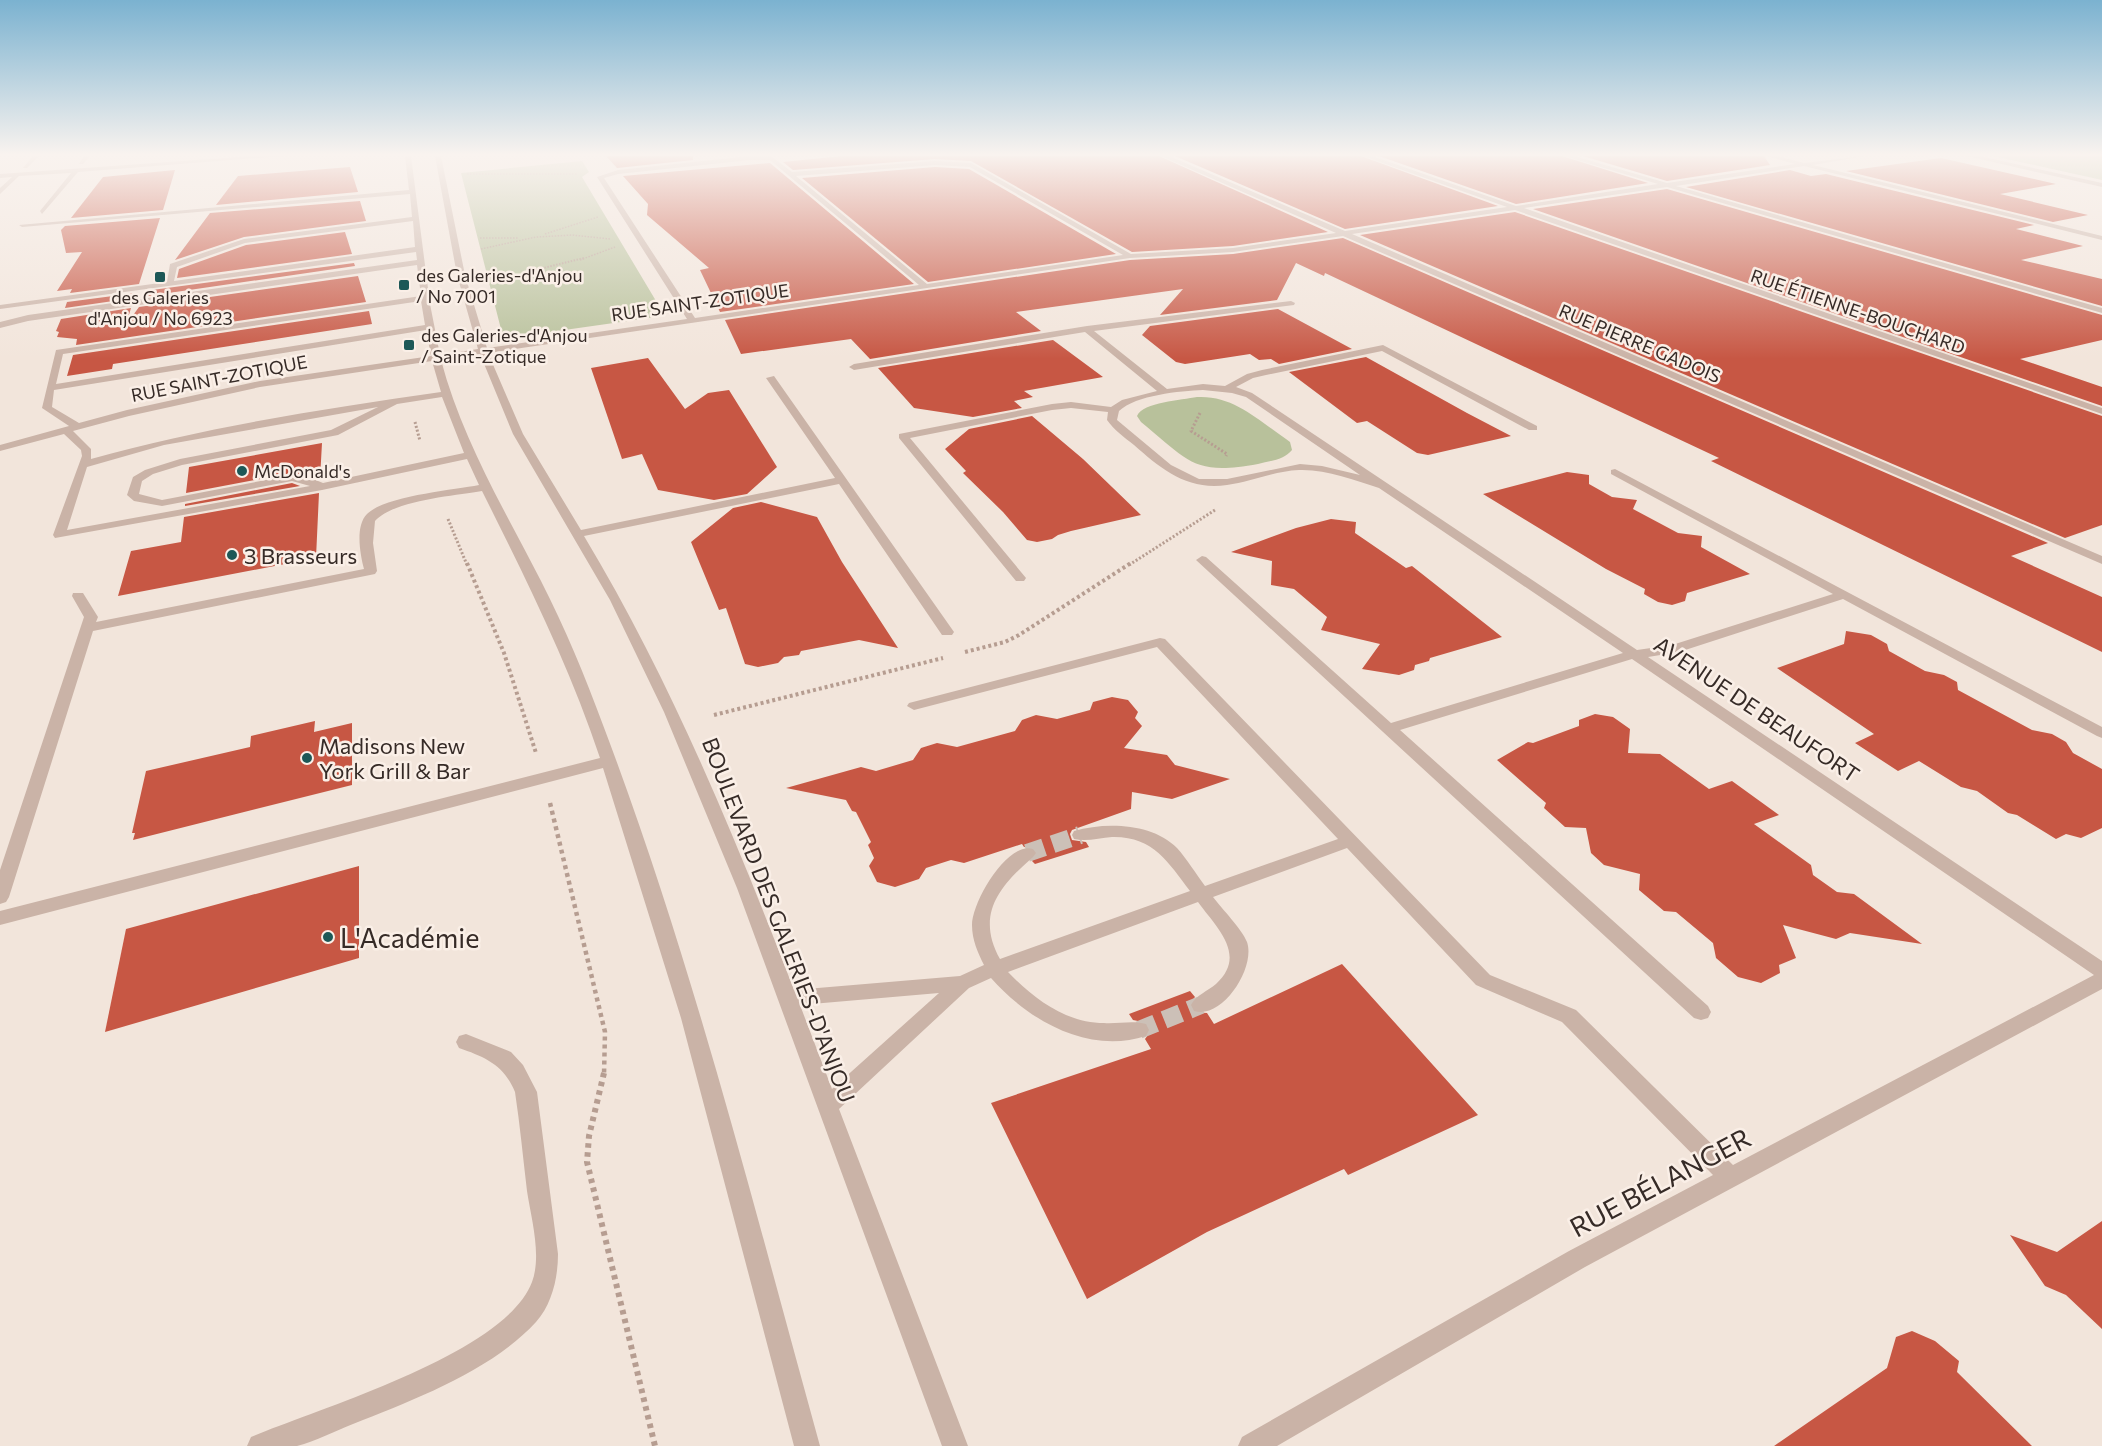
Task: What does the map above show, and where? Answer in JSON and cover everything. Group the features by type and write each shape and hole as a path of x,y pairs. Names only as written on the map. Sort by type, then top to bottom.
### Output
{"street":[{"path":"22,225 46,223"},
{"path":"170,284 173,266 230,244 383,223"},
{"path":"416,223 429,327 446,394 469,455 549,613 609,761 667,931 807,1446"},
{"name":"BOULEVARD DES GALERIES-D'ANJOU","path":"451,223 461,275 482,351 518,434 616,600 671,712 746,888 955,1446"},
{"path":"630,223 692,320"},
{"path":"851,223 925,286"},
{"path":"1073,223 1130,256"},
{"name":"RUE PIERRE GADOIS","path":"1322,223 2102,560"},
{"name":"RUE SAINT-ZOTIQUE","path":"0,448 177,401 260,384 1130,256 1233,250 1409,223"},
{"name":"RUE ÉTIENNE-BOUCHARD","path":"1561,223 2102,411"},
{"path":"1801,223 2102,311"},
{"path":"2043,223 2102,238"},
{"path":"0,307 419,249"},
{"path":"0,325 28,318 420,262"},
{"path":"424,298 59,352 47,408 71,428 86,448 87,456 58,535 322,486 469,455"},
{"path":"854,367 1087,329 1291,303"},
{"path":"50,388 429,327"},
{"path":"1087,329 1166,393"},
{"path":"1228,388 1250,376 1265,372 1383,348 1533,428"},
{"path":"771,378 946,632"},
{"name":"AVENUE DE BEAUFORT","path":"1385,486 1327,470 1299,467 1235,482 1192,480 1173,470 1118,426 1112,420 1113,410 1125,402 1197,387 1228,388 1249,395 1385,486 1635,654 2102,971"},
{"path":"82,465 163,442 343,409 446,394"},
{"path":"322,486 304,479 292,478 162,503 138,499 133,495 137,479 164,466 334,433 393,403"},
{"path":"1020,578 903,436 1052,407 1071,405 1113,410"},
{"path":"1614,472 2102,733"},
{"path":"578,534 842,480"},
{"path":"87,628 371,571 368,564 368,522 372,515 402,504 485,487"},
{"path":"1202,560 1701,1012"},
{"path":"1388,729 1635,654 1674,649 1844,595"},
{"path":"0,897 92,616 78,596"},
{"path":"914,706 1160,642 1483,980 1569,1016 1731,1178"},
{"path":"0,918 609,761"},
{"path":"1080,835 1108,831 1134,833 1155,840 1170,852 1238,943 1241,959 1232,979 1218,995 1201,1005"},
{"path":"787,998 962,983 994,969 1349,841"},
{"path":"1027,853 1009,864 993,883 980,918 983,943 994,969 1011,990 1034,1009 1072,1027 1108,1032 1139,1030"},
{"name":"RUE BÉLANGER","path":"1251,1446 1577,1259 2102,980"},
{"path":"828,1107 962,983"},
{"path":"260,1446 416,1385 473,1357 520,1321 528,1313 543,1288 547,1259 526,1092 518,1072 510,1061 466,1042"}],"path":[{"path":"477,250 536,237 581,223"},
{"path":"536,237 572,236 611,239"},
{"path":"474,237 523,239"},
{"path":"527,272 574,262 618,246"},
{"path":"408,400 427,464"},
{"path":"1204,408 1191,431 1227,454 1226,461"},
{"path":"440,496 504,653 543,779 597,989 605,1032 606,1067 590,1136 587,1162 655,1446"},
{"path":"956,655 991,646 1018,635 1222,504"},
{"path":"714,715 945,657"}],"green space":[{"path":"474,223 610,223 662,311 661,314 649,318 522,336 502,333"},
{"path":"1197,397 1222,400 1255,416 1290,442 1292,450 1281,458 1258,464 1219,468 1205,466 1182,456 1141,422 1137,416 1141,411 1155,405"}],"building":[{"path":"158,223 139,284 70,293 72,289 57,291 82,252 66,253 61,230 65,226"},
{"path":"202,223 347,223 244,237 175,260"},
{"path":"657,223 842,223 914,284 720,312 700,270 709,268"},
{"path":"857,223 1063,223 1116,254 928,282"},
{"path":"1082,223 1309,223 1328,232 1233,246 1132,252"},
{"path":"1332,223 1382,223 1345,229"},
{"path":"1438,223 1548,223 2102,416 2102,525 2065,538 1360,235"},
{"path":"1575,223 1786,223 2102,315 2102,340 2020,359 2102,387 2102,406"},
{"path":"1814,223 2034,225 2016,229 2083,246 2021,260 2102,279 2102,306"},
{"path":"345,232 352,254 177,278 179,269 246,245"},
{"path":"1343,238 2048,543 2011,556 2102,597 2102,652 1711,461 1719,458 1325,273 1324,276 1296,263 1277,300 1160,315 1183,289 1016,312 1041,331 870,359 851,339 741,354 725,320 1130,260 1233,254"},
{"path":"354,263 355,266 148,296 152,290"},
{"path":"358,276 366,302 76,345 77,339 57,337 59,332 56,331 61,319 131,308 126,325 139,307"},
{"path":"136,293 134,298 65,308 67,302"},
{"path":"1278,309 1352,349 1279,364 1271,359 1259,360 1250,354 1185,364 1176,362 1142,335 1150,326"},
{"path":"369,311 372,324 113,364 112,369 67,376 73,355"},
{"path":"1053,340 1103,377 1024,391 1033,397 1014,401 1022,408 973,417 914,408 878,368"},
{"path":"1366,357 1511,436 1428,455 1417,453 1367,421 1357,423 1289,372"},
{"path":"648,358 685,409 708,393 729,390 777,467 747,494 714,500 658,490 642,454 622,459 591,368"},
{"path":"1032,416 1083,459 1141,515 1071,531 1052,539 1037,542 1027,540 1003,512 963,473 966,471 945,449 969,429"},
{"name":"McDonald's","path":"322,443 320,479 292,473 186,493 189,467"},
{"path":"1567,472 1589,475 1589,484 1612,497 1637,500 1633,509 1678,533 1702,536 1701,547 1750,574 1687,593 1685,601 1672,605 1658,602 1644,594 1645,589 1606,569 1483,494"},
{"path":"292,483 300,486 185,506 185,504"},
{"path":"319,493 316,558 118,596 131,551 181,542 184,517"},
{"path":"761,502 817,517 842,562 898,648 859,640 801,651 799,655 784,657 778,663 758,667 745,664 726,608 719,610 691,542 733,508"},
{"path":"1331,519 1356,522 1355,533 1406,568 1412,566 1502,637 1430,658 1429,661 1415,665 1414,670 1399,675 1362,669 1380,644 1321,630 1327,617 1294,589 1271,585 1272,561 1231,552 1296,528"},
{"path":"1846,631 1871,635 1887,644 1889,651 1925,671 1944,675 1957,682 1958,690 2032,730 2052,734 2066,742 2073,753 2102,769 2102,828 2081,838 2066,834 2056,839 2017,815 2008,813 1977,791 1961,787 1919,761 1898,771 1855,743 1874,734 1777,668 1844,644"},
{"path":"1112,697 1128,700 1138,712 1135,718 1142,726 1124,748 1167,755 1175,765 1230,779 1172,799 1132,792 1131,809 1072,830 1070,834 1072,840 1086,842 1089,847 1035,864 1032,861 1038,852 1035,848 1024,847 1022,844 964,863 951,860 926,868 919,879 895,887 877,882 869,866 874,858 868,845 871,842 856,812 852,811 846,800 786,788 861,767 876,771 913,760 921,748 937,743 957,747 1015,731 1022,720 1036,715 1057,719 1090,710 1093,702"},
{"path":"1595,714 1613,717 1630,729 1628,753 1660,754 1709,789 1732,781 1779,815 1754,824 1811,865 1813,875 1837,892 1854,894 1922,944 1850,933 1836,939 1783,925 1796,958 1779,965 1780,973 1761,983 1738,977 1716,958 1713,943 1676,912 1664,911 1639,890 1640,874 1604,865 1591,853 1586,828 1565,827 1544,808 1546,803 1497,760 1528,742 1533,743 1579,726 1579,720"},
{"path":"315,721 314,732 352,723 352,785 133,840 135,833 132,833 146,771 250,747 251,736"},
{"path":"359,866 359,958 105,1032 126,929"},
{"path":"1342,964 1478,1115 1348,1175 1344,1169 1207,1232 1087,1299 991,1103 1151,1049 1145,1039 1151,1031 1148,1023 1133,1020 1129,1014 1190,991 1195,997 1189,1004 1192,1012 1207,1013 1214,1024"},
{"path":"2102,1221 2102,1329 2066,1295 2045,1286 2010,1235 2057,1252"},
{"path":"1912,1331 1935,1341 1959,1361 1957,1372 2032,1446 1774,1446 1887,1368 1896,1337"}],"tunnel":[{"path":"1027,853 1080,835"},
{"path":"1139,1030 1201,1005"}],"place":[{"name":"des Galeries d'Anjou / No 6923","path":"160,277"},
{"name":"des Galeries-d'Anjou / No 7001","path":"404,285"},
{"name":"des Galeries-d'Anjou / Saint-Zotique","path":"409,345"},
{"name":"McDonald's","path":"242,471"},
{"name":"3 Brasseurs","path":"232,555"},
{"name":"Madisons New York Grill & Bar","path":"307,758"},
{"name":"L'Académie","path":"328,937"}]}
